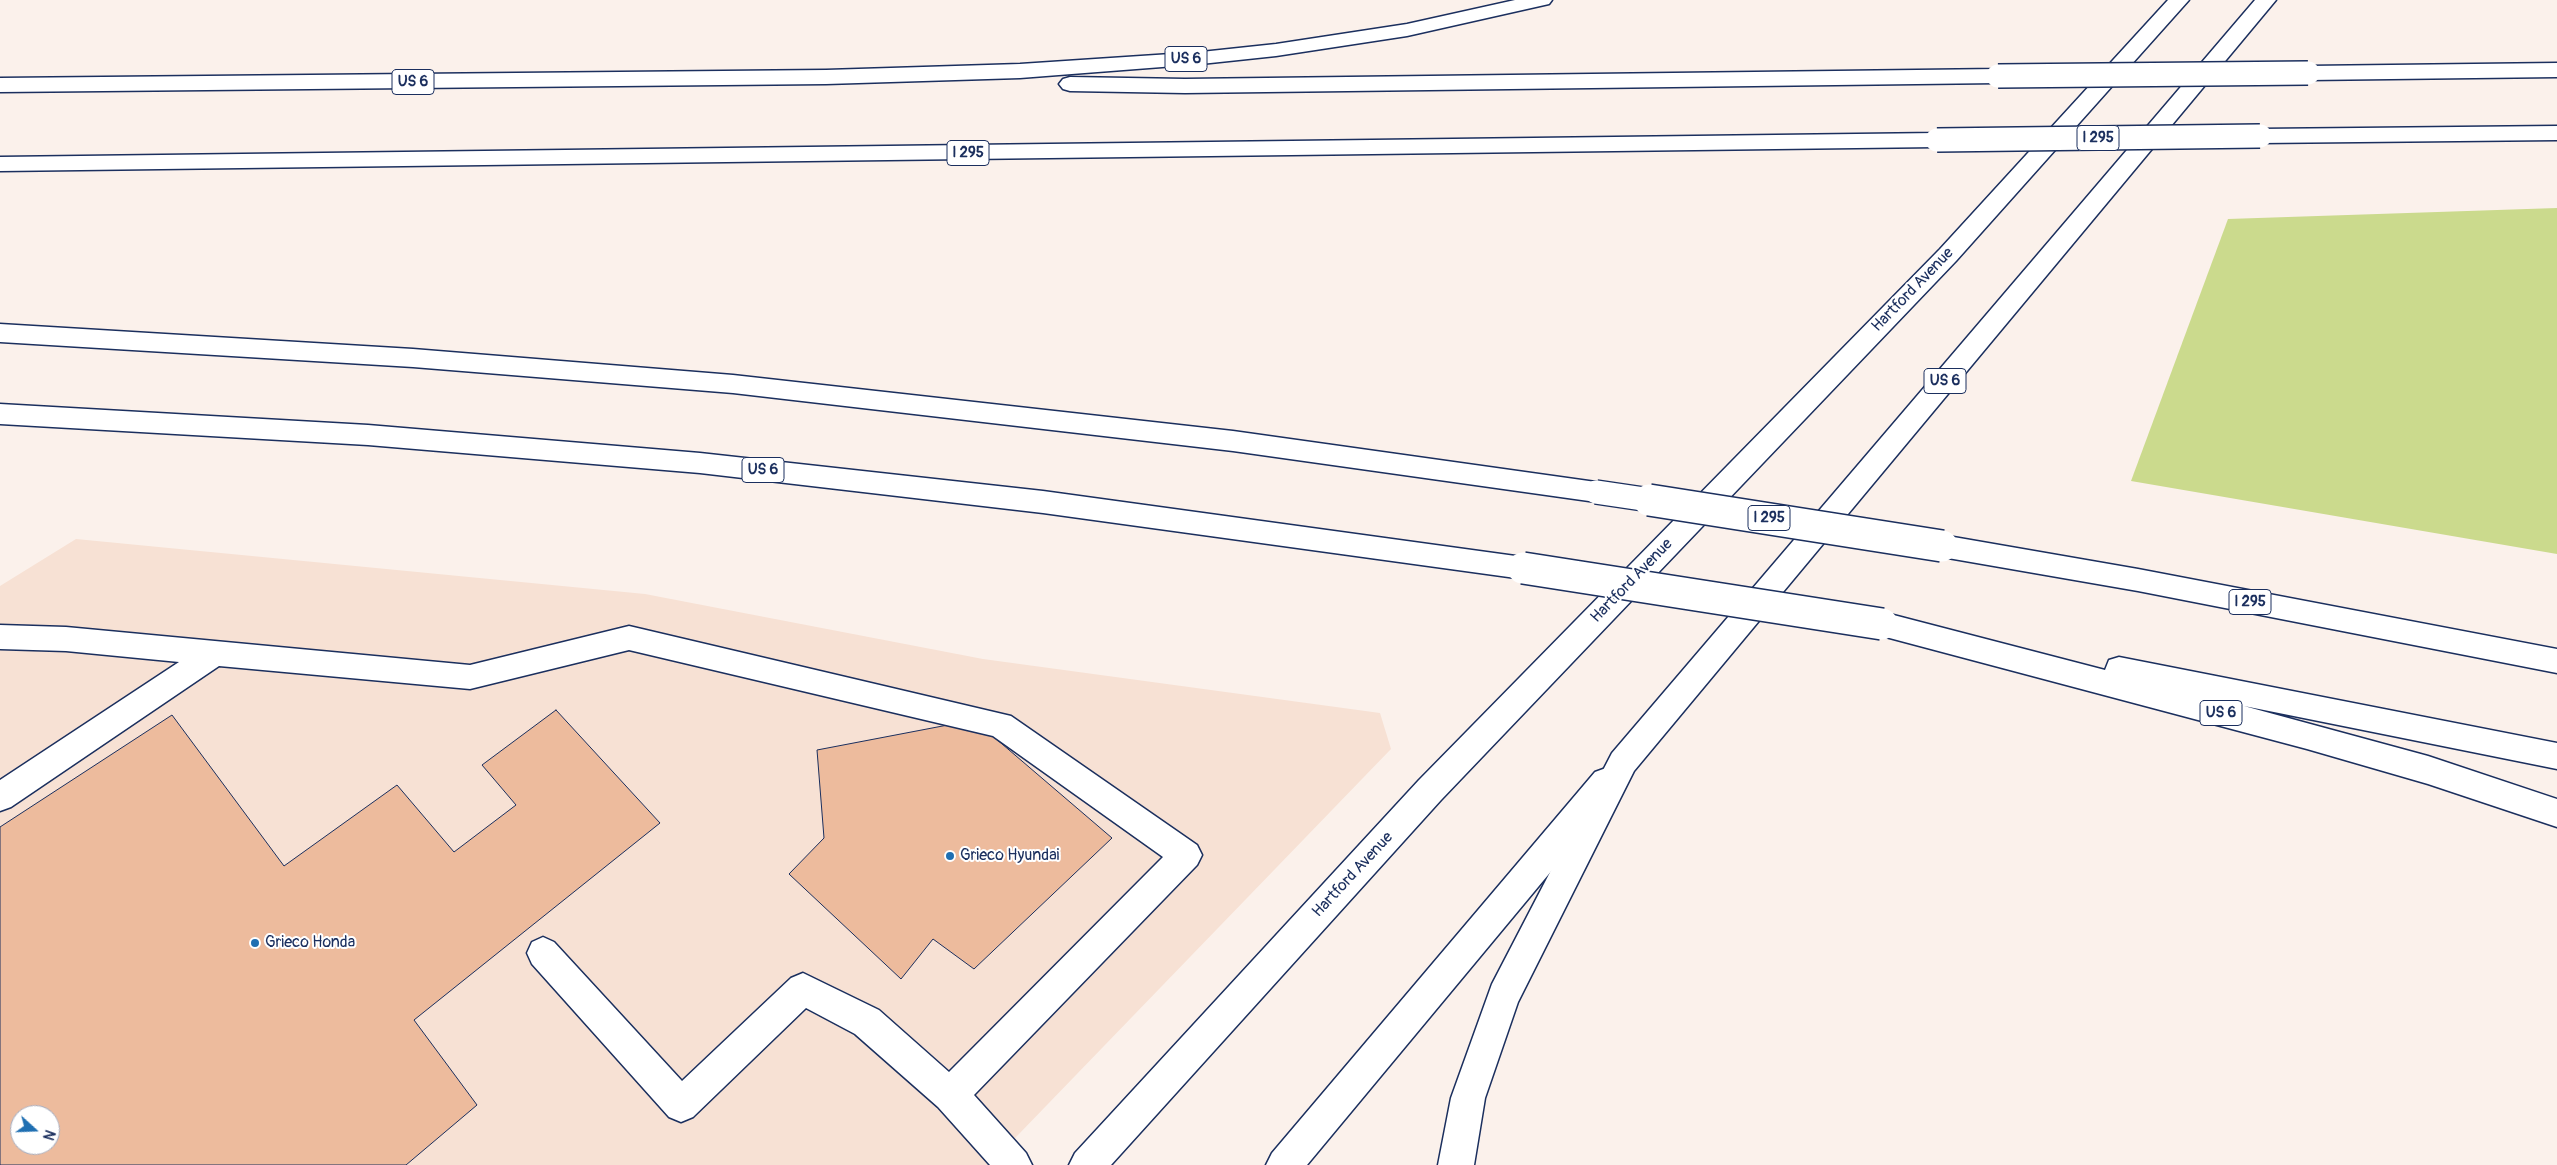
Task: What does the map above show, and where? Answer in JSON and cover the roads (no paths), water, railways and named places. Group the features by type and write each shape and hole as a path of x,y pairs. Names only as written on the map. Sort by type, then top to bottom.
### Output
{"main road":[{"name":"US 6","path":"0,85 826,77 1020,71 1238,54 1406,30 1542,0"},
{"name":"Hartford Avenue","path":"1087,1165 1430,790 1941,262 2179,0"},
{"name":"US 6","path":"1623,762 2266,0"},
{"path":"826,77 1184,86 2557,70"},
{"name":"I 295","path":"0,164 2557,133"},
{"name":"I 295","path":"0,333 414,358 723,383 1215,439 1596,492 1942,546 2138,580 2557,661"},
{"name":"US 6","path":"0,414 368,435 690,462 1043,502 1522,568 1882,624 2307,736 2428,770 2557,813"},
{"path":"1882,624 2557,756"},
{"path":"0,637 66,639 470,677 629,638 1001,725 1186,855 950,1095"},
{"path":"0,797 215,653"},
{"path":"1284,1165 1623,762"},
{"path":"1456,1165 1468,1098 1504,996 1623,762"},
{"path":"543,953 681,1105 803,989 866,1022 950,1095 1014,1165"}],"place":[{"name":"Grieco Hyundai","path":"950,856"},
{"name":"Grieco Honda","path":"255,943"}]}
